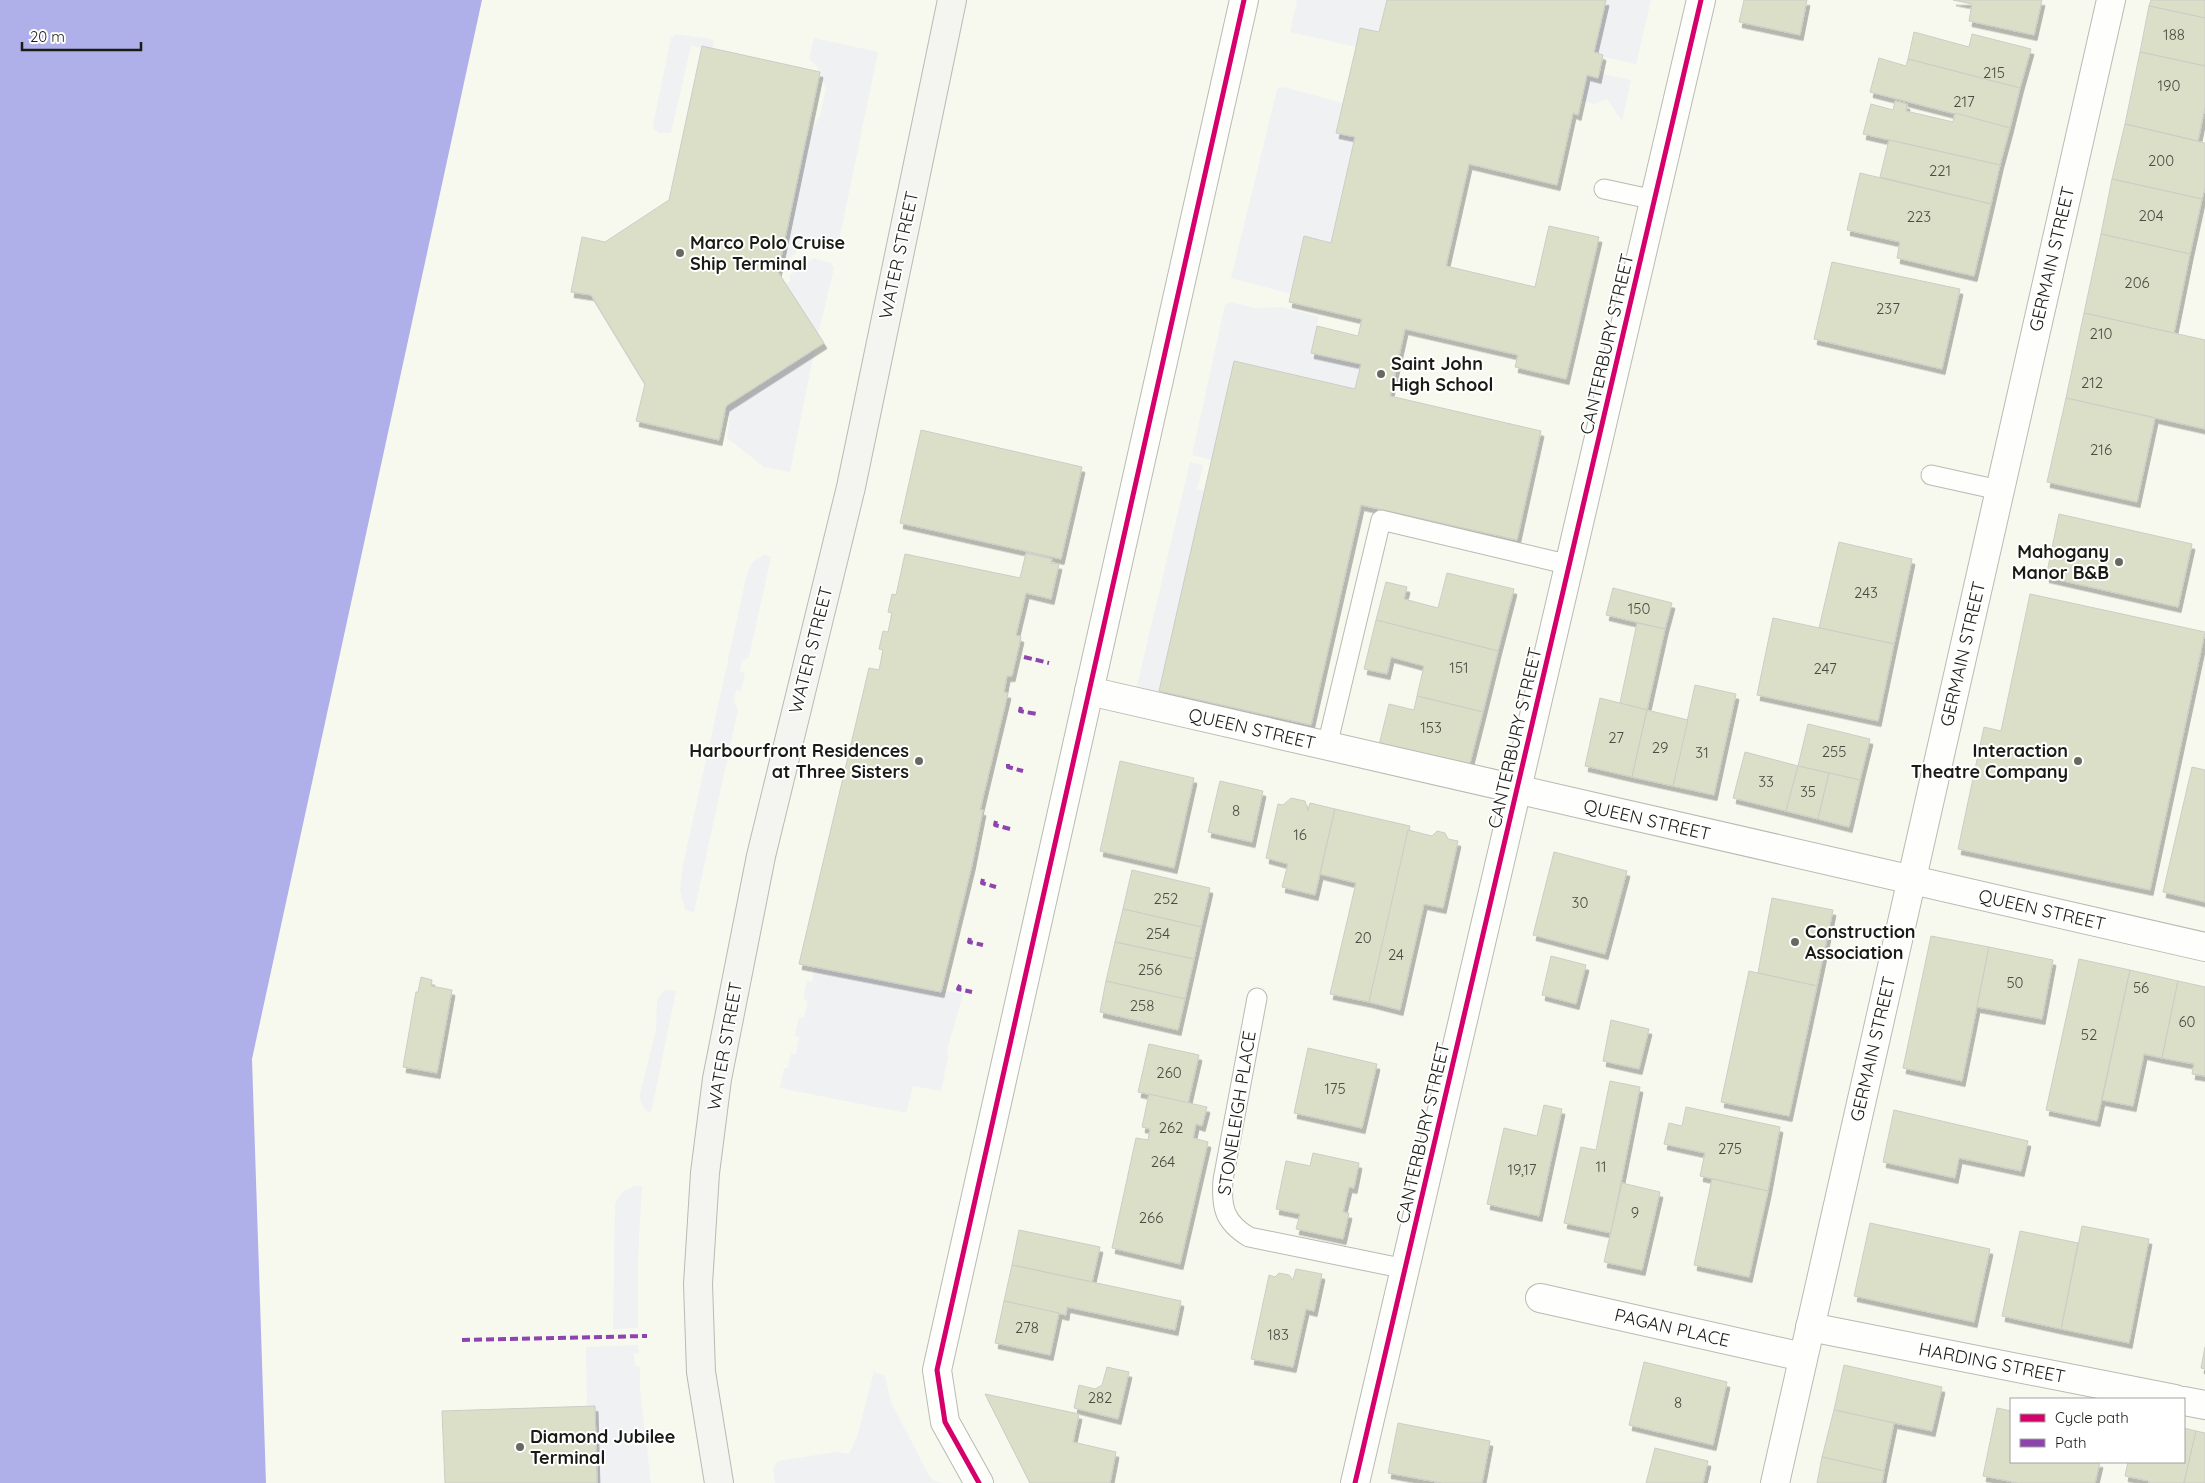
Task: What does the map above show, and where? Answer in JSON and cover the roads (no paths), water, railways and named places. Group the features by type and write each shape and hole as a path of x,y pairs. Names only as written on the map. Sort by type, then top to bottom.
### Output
{"main road":[{"name":"WATER STREET","path":"719,1483 701,1372 698,1284 705,1173 717,1079 761,856 852,487 952,0"}],"street":[{"path":"979,1483 946,1422 937,1370 1244,0"},
{"name":"CANTERBURY STREET","path":"1356,1483 1701,0"},
{"name":"GERMAIN STREET","path":"1774,1483 2111,0"},
{"name":"QUEEN STREET","path":"1089,691 2205,947"},
{"name":"PAGAN PLACE","path":"1540,1298 1803,1357"},
{"name":"HARDING STREET","path":"1810,1327 2170,1398"},
{"path":"2185,1401 2205,1405"}],"lane":[{"path":"1604,189 1655,200"},
{"path":"1931,475 2000,490"},
{"path":"1327,746 1381,520 1570,565"},
{"name":"STONELEIGH PLACE","path":"1257,998 1223,1180 1222,1202 1229,1220 1236,1230 1248,1237 1406,1269"}],"water":[{"path":"0,0 482,0 252,1059 266,1483 0,1483"}],"place":[{"name":"Marco Polo Cruise Ship Terminal","path":"680,253"},
{"name":"Saint John High School","path":"1381,374"},
{"name":"Mahogany Manor B&B","path":"2119,562"},
{"name":"Harbourfront Residences at Three Sisters","path":"919,761"},
{"name":"Interaction Theatre Company","path":"2078,761"},
{"name":"Construction Association","path":"1795,942"},
{"name":"Diamond Jubilee Terminal","path":"520,1447"}]}
